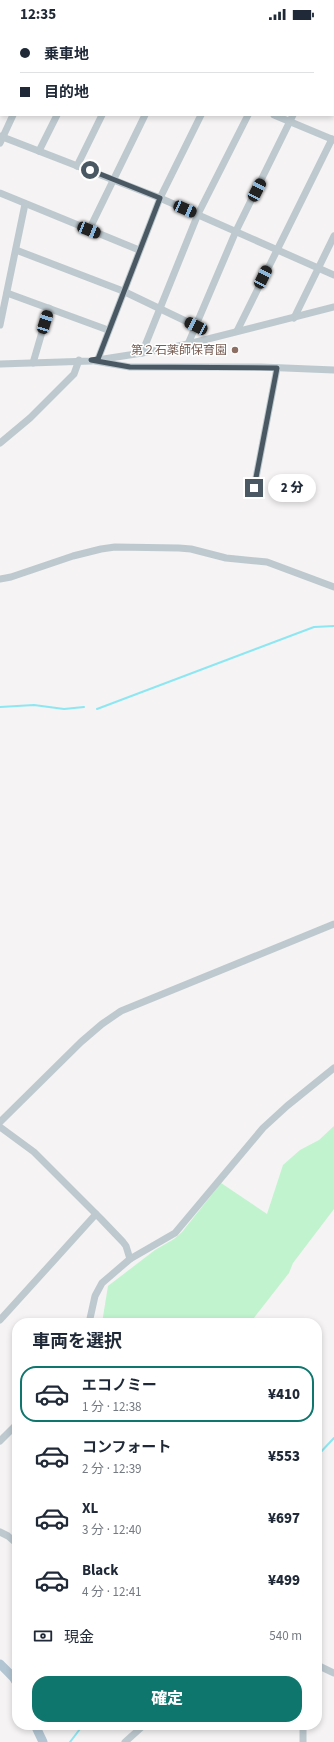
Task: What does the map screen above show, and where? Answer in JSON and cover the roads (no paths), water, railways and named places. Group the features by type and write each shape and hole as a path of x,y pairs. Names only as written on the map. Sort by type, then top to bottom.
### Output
{"main road":[{"path":"0,1664 12,1676"},
{"path":"37,1730 43,1742"}],"street":[{"path":"12,116 1,139 39,151 160,198 334,275"},
{"path":"39,151 56,116"},
{"path":"77,166 102,116"},
{"path":"89,230 115,180 145,116"},
{"path":"94,360 108,330 160,198 201,116"},
{"path":"142,353 198,214 247,116"},
{"path":"237,332 333,139 292,118 280,116"},
{"path":"188,344 236,231 292,118"},
{"path":"0,193 139,250"},
{"path":"0,325 26,204"},
{"path":"294,318 334,236"},
{"path":"16,250 123,291 196,326"},
{"path":"7,292 108,330"},
{"path":"0,364 94,360 142,353 188,344 334,307"},
{"path":"33,363 49,308"},
{"path":"0,443 30,418 74,374 79,360"},
{"path":"94,360 130,367 334,370"},
{"path":"254,488 277,368"},
{"path":"0,579 11,577 73,556 101,549 116,547 180,548 191,549 226,558 267,562 334,587"},
{"path":"0,1122 82,1042 102,1024 121,1011 334,924"},
{"path":"90,1318 98,1288 130,1259 178,1230 263,1128 287,1106 334,1068"},
{"path":"0,1127 34,1152 96,1214 123,1242 130,1259"},
{"path":"0,1320 96,1214"},
{"path":"0,1441 12,1429"},
{"path":"0,1532 12,1540"},
{"path":"322,1667 334,1673"},
{"path":"125,1742 138,1730"},
{"path":"303,1730 303,1742"}],"waterway":[{"path":"97,709 314,627 334,626"},
{"path":"0,707 34,705 64,709 84,707"},
{"path":"322,1451 334,1438"},
{"path":"70,1742 79,1730"}],"place":[{"name":"第２石薬師保育園","path":"235,350"}]}
